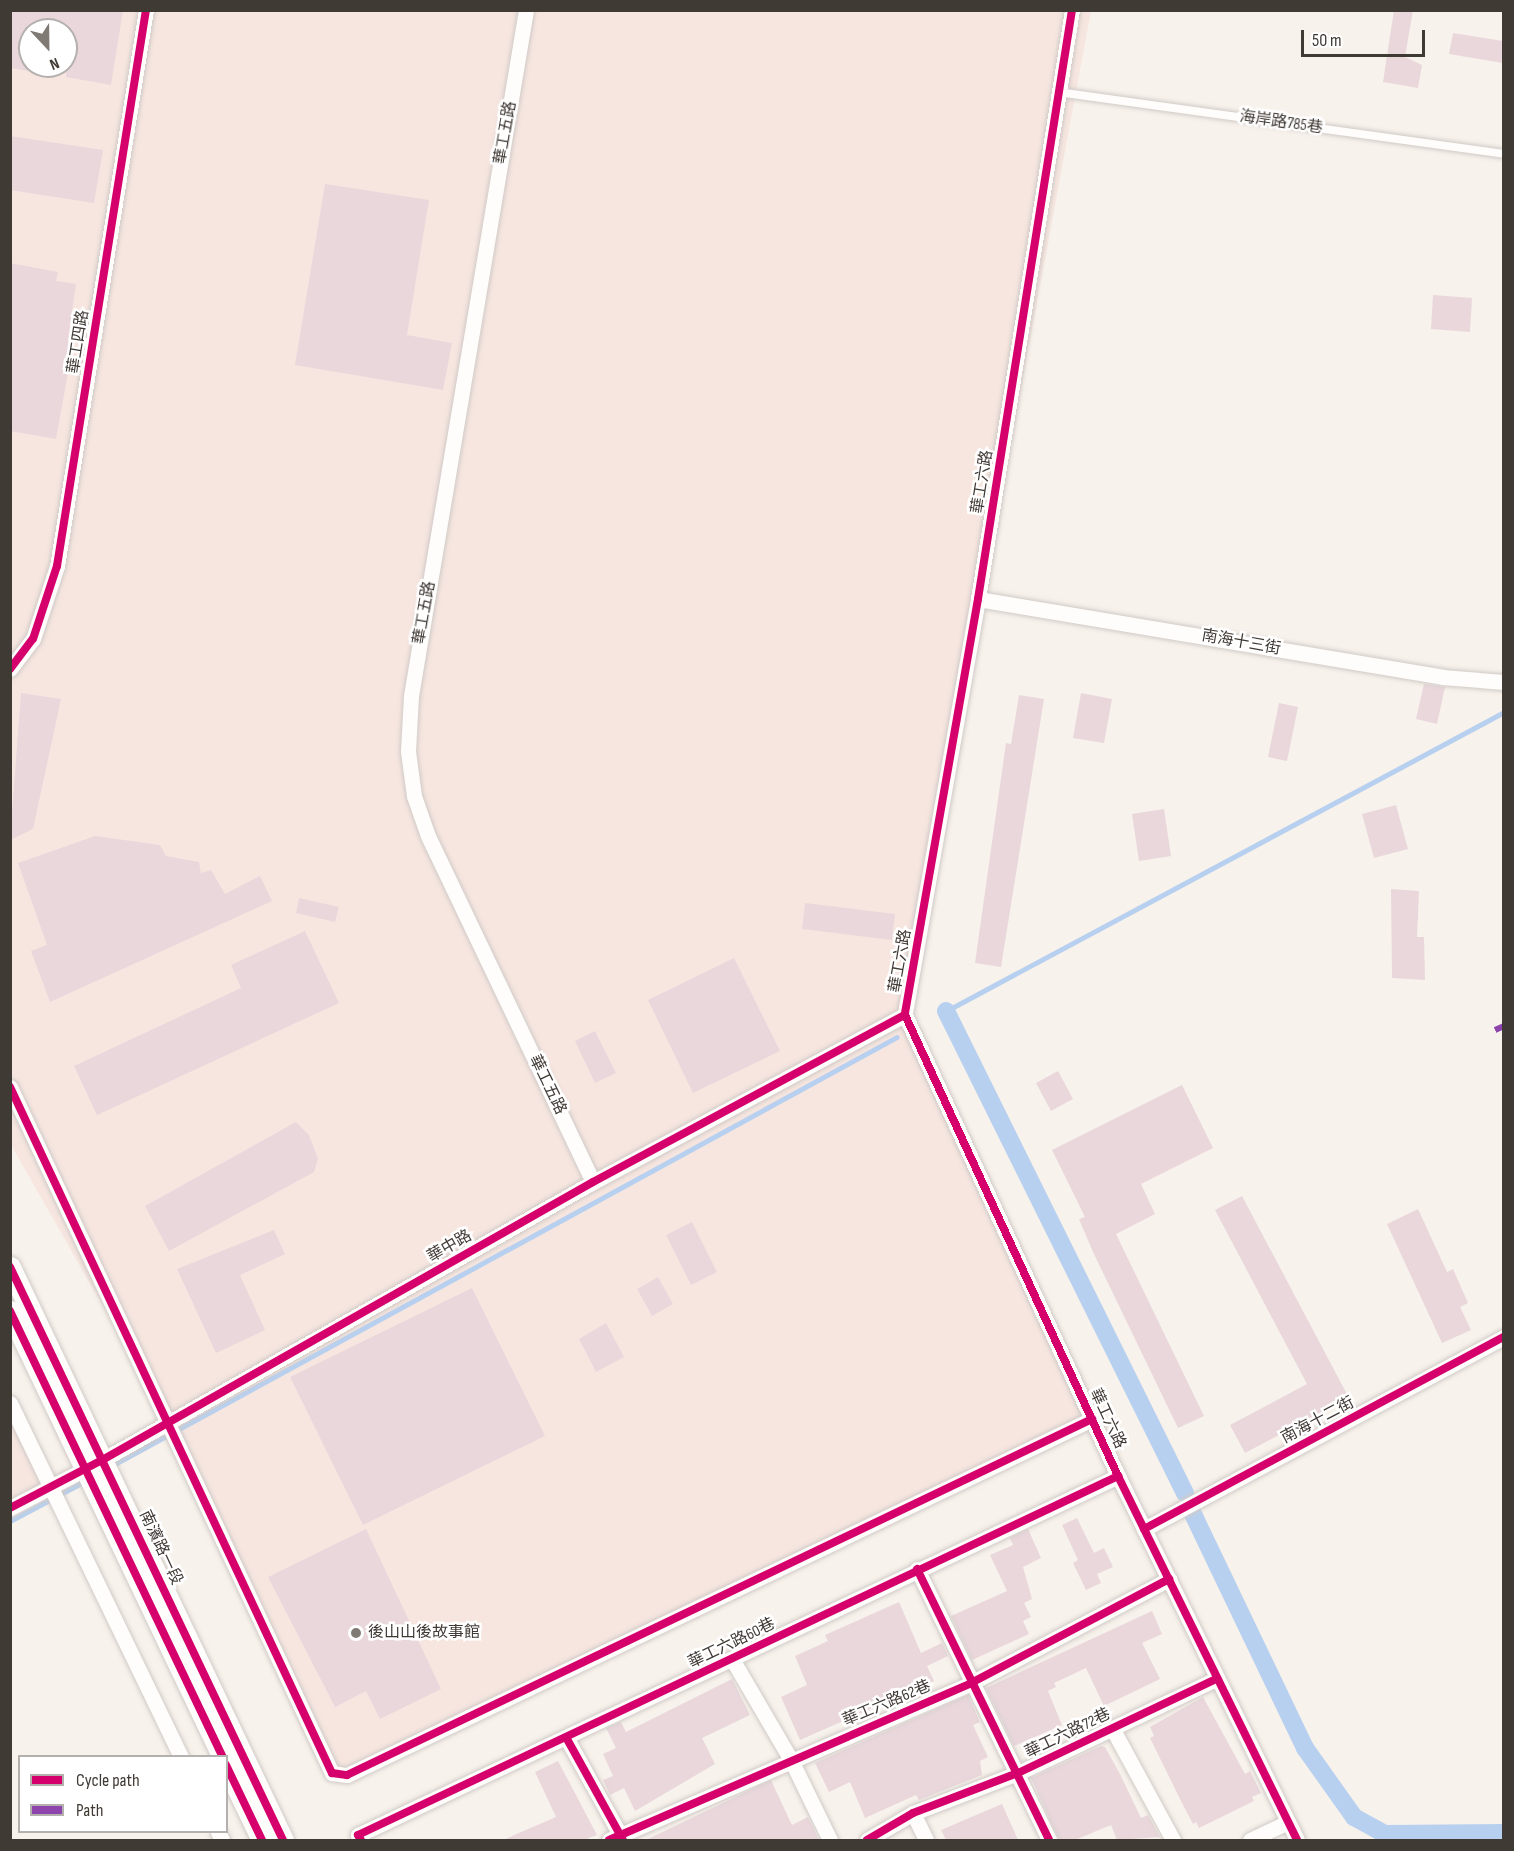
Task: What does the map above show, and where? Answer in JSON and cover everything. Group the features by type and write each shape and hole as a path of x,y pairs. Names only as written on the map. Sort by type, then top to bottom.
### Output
{"main road":[{"name":"南濱路一段","path":"10,1267 222,1755"},
{"name":"南濱路一段","path":"10,1311 95,1464 283,1840"},
{"path":"228,1769 262,1840"}],"street":[{"name":"華工四路","path":"10,669 33,639 57,566 146,10"},
{"name":"華工五路","path":"526,10 411,696 408,751 414,796 428,836 593,1182"},
{"name":"華工六路","path":"1072,10 978,599 905,1015 1118,1476 1297,1840"},
{"name":"南海十三街","path":"978,599 1442,677 1503,682"},
{"name":"華中路","path":"10,1508 95,1464 593,1182 905,1015"},
{"path":"10,1087 332,1773 347,1775 1092,1419"},
{"name":"南海十二街","path":"1144,1529 1503,1337"},
{"path":"10,1403 181,1755"},
{"name":"華工六路60巷","path":"359,1838 917,1569 1118,1476"},
{"path":"917,1569 1049,1840"},
{"name":"華工六路62巷","path":"618,1839 791,1760 971,1683 1169,1579"},
{"path":"732,1659 791,1760 830,1840"},
{"name":"華工六路72巷","path":"867,1840 913,1813 1018,1773 1216,1679"},
{"path":"1112,1728 1173,1840"},
{"path":"567,1739 618,1839"},
{"path":"913,1813 926,1840"},
{"path":"1250,1840 1288,1822"}],"lane":[{"name":"海岸路785巷","path":"1058,92 1503,154"}],"shaded area":[{"path":"10,11 1091,11 905,1015 1092,1419 347,1775 332,1773 169,1422 11,1145"},
{"path":"10,1410 46,1484 10,1503"}],"building":[{"path":"10,10 123,10 111,85 72,78 78,78 78,18 18,18 18,69 10,68"},
{"path":"1394,10 1413,10 1405,57 1422,65 1418,88 1383,82"},
{"path":"1453,33 1503,41 1503,63 1449,54"},
{"path":"10,136 103,150 94,203 10,190"},
{"path":"325,184 429,200 407,335 452,343 443,390 295,365"},
{"path":"10,263 58,272 56,281 76,284 68,339 74,340 56,439 10,431"},
{"path":"1433,295 1472,298 1470,332 1431,329"},
{"path":"1424,684 1445,687 1437,724 1416,719"},
{"path":"21,693 61,699 33,829 10,840"},
{"path":"1081,693 1112,699 1104,743 1073,738"},
{"path":"1019,695 1044,699 1001,967 975,963 1006,743 1011,744"},
{"path":"1279,703 1298,707 1287,761 1268,757"},
{"path":"1396,805 1408,849 1374,858 1362,814"},
{"path":"1164,809 1171,856 1139,861 1132,814"},
{"path":"95,836 160,845 166,856 199,862 201,873 211,870 225,894 260,876 272,901 50,1002 31,951 47,945 18,863"},
{"path":"1391,889 1419,891 1417,937 1424,937 1425,980 1392,978"},
{"path":"299,898 339,907 335,922 296,913"},
{"path":"805,903 895,914 892,940 802,929"},
{"path":"305,931 339,1003 97,1115 74,1066 241,988 231,965"},
{"path":"734,958 780,1051 693,1093 648,1000"},
{"path":"595,1031 616,1073 595,1083 575,1041"},
{"path":"1058,1071 1073,1099 1051,1111 1036,1083"},
{"path":"1182,1085 1213,1148 1141,1184 1155,1214 1116,1234 1204,1416 1178,1428 1093,1252 1079,1219 1085,1217 1052,1150"},
{"path":"296,1122 309,1135 318,1159 314,1172 169,1251 145,1206"},
{"path":"1242,1196 1349,1398 1245,1453 1230,1425 1307,1384 1215,1210"},
{"path":"1418,1209 1447,1272 1453,1269 1468,1303 1460,1307 1471,1330 1442,1343 1387,1224"},
{"path":"692,1222 717,1272 691,1285 666,1235"},
{"path":"274,1230 285,1254 240,1275 265,1330 216,1353 177,1269"},
{"path":"658,1277 673,1304 652,1316 637,1289"},
{"path":"472,1288 545,1436 363,1525 290,1377"},
{"path":"606,1323 624,1357 596,1372 579,1339"},
{"path":"1077,1518 1094,1553 1104,1548 1113,1567 1097,1574 1101,1583 1086,1590 1073,1563 1078,1560 1062,1525"},
{"name":"後山山後故事館","path":"366,1529 441,1689 380,1719 366,1691 335,1707 268,1577"},
{"path":"1028,1529 1041,1558 1023,1567 1032,1599 1024,1603 1031,1617 1023,1621 1029,1634 972,1660 951,1616 1007,1591 990,1555 1013,1545 1010,1538"},
{"path":"899,1602 921,1653 942,1643 948,1656 927,1666 934,1681 800,1740 781,1697 807,1685 795,1656 828,1641 825,1635"},
{"path":"1152,1611 1162,1634 1142,1643 1160,1679 1104,1706 1086,1668 1054,1683 1056,1687 1048,1691 1062,1725 1014,1746 986,1688"},
{"path":"732,1679 750,1715 702,1738 715,1764 635,1811 624,1788 610,1795 603,1780 613,1776 603,1754 616,1748 606,1728 621,1722 626,1732"},
{"path":"968,1695 980,1722 973,1725 988,1757 980,1761 982,1775 919,1800 916,1795 865,1818 850,1782 829,1792 815,1763"},
{"path":"1203,1697 1245,1774 1250,1771 1261,1793 1252,1797 1254,1801 1199,1828 1196,1822 1193,1824 1150,1738 1154,1736 1150,1727"},
{"path":"1101,1746 1105,1747 1120,1774 1141,1818 1148,1815 1160,1837 1117,1840 1111,1825 1075,1840 1059,1840 1031,1778"},
{"path":"558,1761 597,1835 584,1840 503,1840 556,1817 535,1772"},
{"path":"771,1780 792,1825 808,1817 819,1840 646,1840"},
{"path":"1002,1804 1018,1840 946,1840 941,1830"}],"waterway":[{"path":"946,1011 1504,712"},
{"path":"946,1011 1185,1493"},
{"path":"111,1466 897,1037"},
{"path":"10,1521 85,1481"},
{"path":"1192,1512 1305,1748 1354,1817 1385,1834 1504,1833"}],"marked path":[{"path":"1495,1030 1504,1026"}],"cycle path":[{"path":"10,669 33,639 57,566 146,10"},
{"path":"1072,10 978,599 905,1015 1118,1476 1297,1840"},
{"path":"10,1508 104,1459 593,1182 905,1015"},
{"path":"10,1087 332,1773 347,1775 1092,1419"},
{"path":"10,1267 283,1840"},
{"path":"10,1311 222,1755"},
{"path":"1144,1529 1504,1337"},
{"path":"361,1840 358,1835 1118,1476"},
{"path":"917,1569 1049,1840"},
{"path":"609,1840 971,1683 1169,1579"},
{"path":"867,1840 913,1813 1018,1773 1216,1679"},
{"path":"567,1739 623,1840"},
{"path":"228,1769 262,1840"}],"place":[{"name":"後山山後故事館","path":"356,1633"}]}
